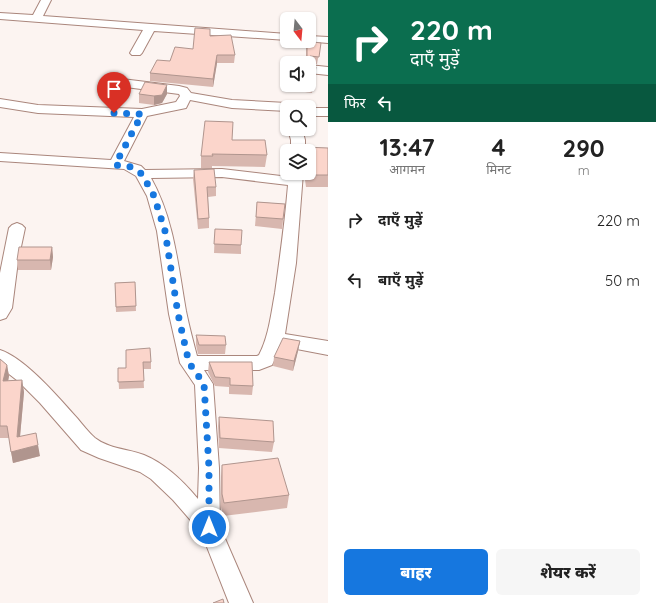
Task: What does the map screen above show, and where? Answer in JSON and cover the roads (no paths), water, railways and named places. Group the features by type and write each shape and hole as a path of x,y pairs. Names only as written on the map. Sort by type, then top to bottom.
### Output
{"street":[{"path":"36,19 46,0"},
{"path":"0,16 280,36"},
{"path":"136,53 150,27"},
{"path":"316,39 328,40"},
{"path":"316,70 328,71"},
{"path":"122,83 179,90 187,96 232,104 280,107"},
{"path":"0,103 38,110 142,114 181,105 187,96"},
{"path":"316,112 328,112"},
{"path":"115,165 142,114"},
{"path":"0,157 115,165 131,167 142,174 154,196 165,231 178,314 189,363 202,379 205,390 209,468 209,527"},
{"path":"142,174 222,173 280,177"},
{"path":"189,363 264,362 275,339 286,275 296,180"},
{"path":"0,314 3,308 10,261 18,228"},
{"path":"275,339 328,348"},
{"path":"0,357 16,368 37,387 88,444 99,451 138,461 159,473 209,527 241,603"}]}
